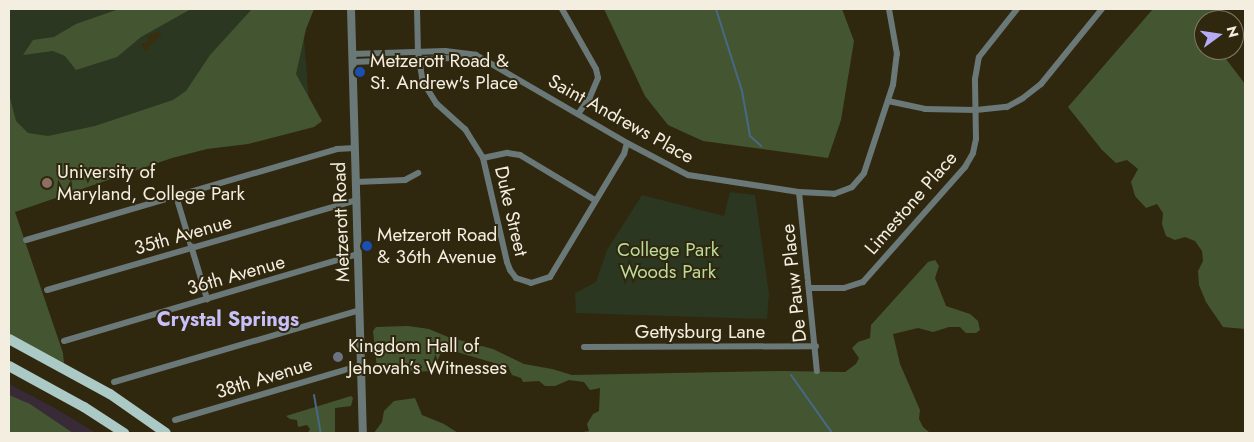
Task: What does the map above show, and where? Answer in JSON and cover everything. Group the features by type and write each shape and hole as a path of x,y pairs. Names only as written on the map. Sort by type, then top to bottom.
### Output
{"main road":[{"path":"9,340 102,390 166,433"},
{"path":"9,366 84,407 124,433"}],"street":[{"name":"Metzerott Road","path":"351,9 363,433"},
{"name":"Duke Street","path":"417,9 418,52 423,82 428,94 437,104 460,122 483,158 510,270 520,280 538,283 550,277 624,154 626,143"},
{"path":"562,9 597,73 596,85 578,113"},
{"name":"Saint Andrews Place","path":"352,58 418,52 468,52 578,113 626,143 688,175 799,192 834,194 846,190 857,183 869,163 888,101 897,64 896,40 888,9"},
{"name":"Limestone Place","path":"810,288 857,286 899,243 970,160 976,139 975,79 979,57 1017,9"},
{"path":"888,101 919,108 976,110 1007,107 1030,94 1041,84 1102,9"},
{"name":"Saint Andrews Place","path":"352,58 452,58 491,64"},
{"path":"26,240 337,149 355,148"},
{"path":"483,158 507,153 520,155 595,200"},
{"path":"356,182 405,180 418,173"},
{"name":"De Pauw Place","path":"799,192 816,346 817,371"},
{"path":"176,196 207,299"},
{"name":"35th Avenue","path":"47,290 357,200"},
{"name":"36th Avenue","path":"64,341 358,254"},
{"path":"114,382 360,310"},
{"name":"Gettysburg Lane","path":"584,347 816,346"},
{"name":"38th Avenue","path":"175,420 362,365"}],"shaded area":[{"path":"9,384 51,406 96,433 9,433"}],"green space":[{"name":"University of Maryland, College Park","path":"9,9 307,9 302,12 310,115 9,207"},
{"path":"119,9 191,9 141,37 117,57 76,70 65,56 53,51 23,55 33,40 54,37 76,24"},
{"path":"252,9 314,9 306,29 296,74 322,121 314,127 248,144 207,149 172,158 15,212 63,353 64,364 9,335 9,94 16,121 28,133 48,136 95,126 173,100 186,91 210,55"},
{"path":"604,9 842,9 854,41 841,120 828,158 703,141 668,125 645,96"},
{"path":"1153,9 1223,9 1194,10 1194,60 1227,60 1245,84 1245,329 1223,327 1206,302 1199,285 1198,271 1203,261 1202,251 1195,241 1185,237 1175,240 1166,236 1162,224 1163,213 1157,204 1146,208 1135,196 1131,182 1138,169 1127,160 1116,163 1102,150 1068,107"},
{"name":"College Park Woods Park","path":"730,192 755,195 769,294 767,319 576,313 575,293 596,282 607,250 642,195 724,216"},
{"path":"935,260 939,266 935,278 946,306 970,314 978,321 980,330 976,333 966,333 960,327 949,327 933,332 918,328 893,334 900,364 920,410 919,419 923,427 929,432 939,433 577,433 589,431 587,424 593,414 599,411 600,388 590,390 584,382 569,380 555,386 545,386 539,381 523,382 521,378 512,375 508,367 443,348 433,371 385,373 377,369 373,331 376,327 408,326 429,329 448,337 493,349 524,364 572,375 781,371 845,372 856,364 859,358 852,348 858,342 870,338 871,325 928,262"},
{"path":"9,395 30,404 73,433 9,433"},
{"path":"351,396 353,398 351,406 335,408 335,433 308,433 310,429 307,425 298,427 297,420 286,416"},
{"path":"415,398 422,415 444,424 458,433 374,433 382,422 384,411 394,401"}],"sand":[{"path":"161,32 161,36 150,45 148,50 144,51 141,44 149,41 147,36"}],"waterway":[{"path":"716,9 742,91 750,136 761,146"},
{"path":"791,375 832,433"},
{"path":"314,395 321,433"}],"place":[{"name":"Metzerott Road & St. Andrew's Place","path":"360,72"},
{"name":"University of Maryland, College Park","path":"47,183"},
{"name":"Metzerott Road & 36th Avenue","path":"367,246"},
{"name":"Kingdom Hall of Jehovah’s Witnesses","path":"338,357"}],"district":[{"name":"Crystal Springs","path":"228,319"}]}
